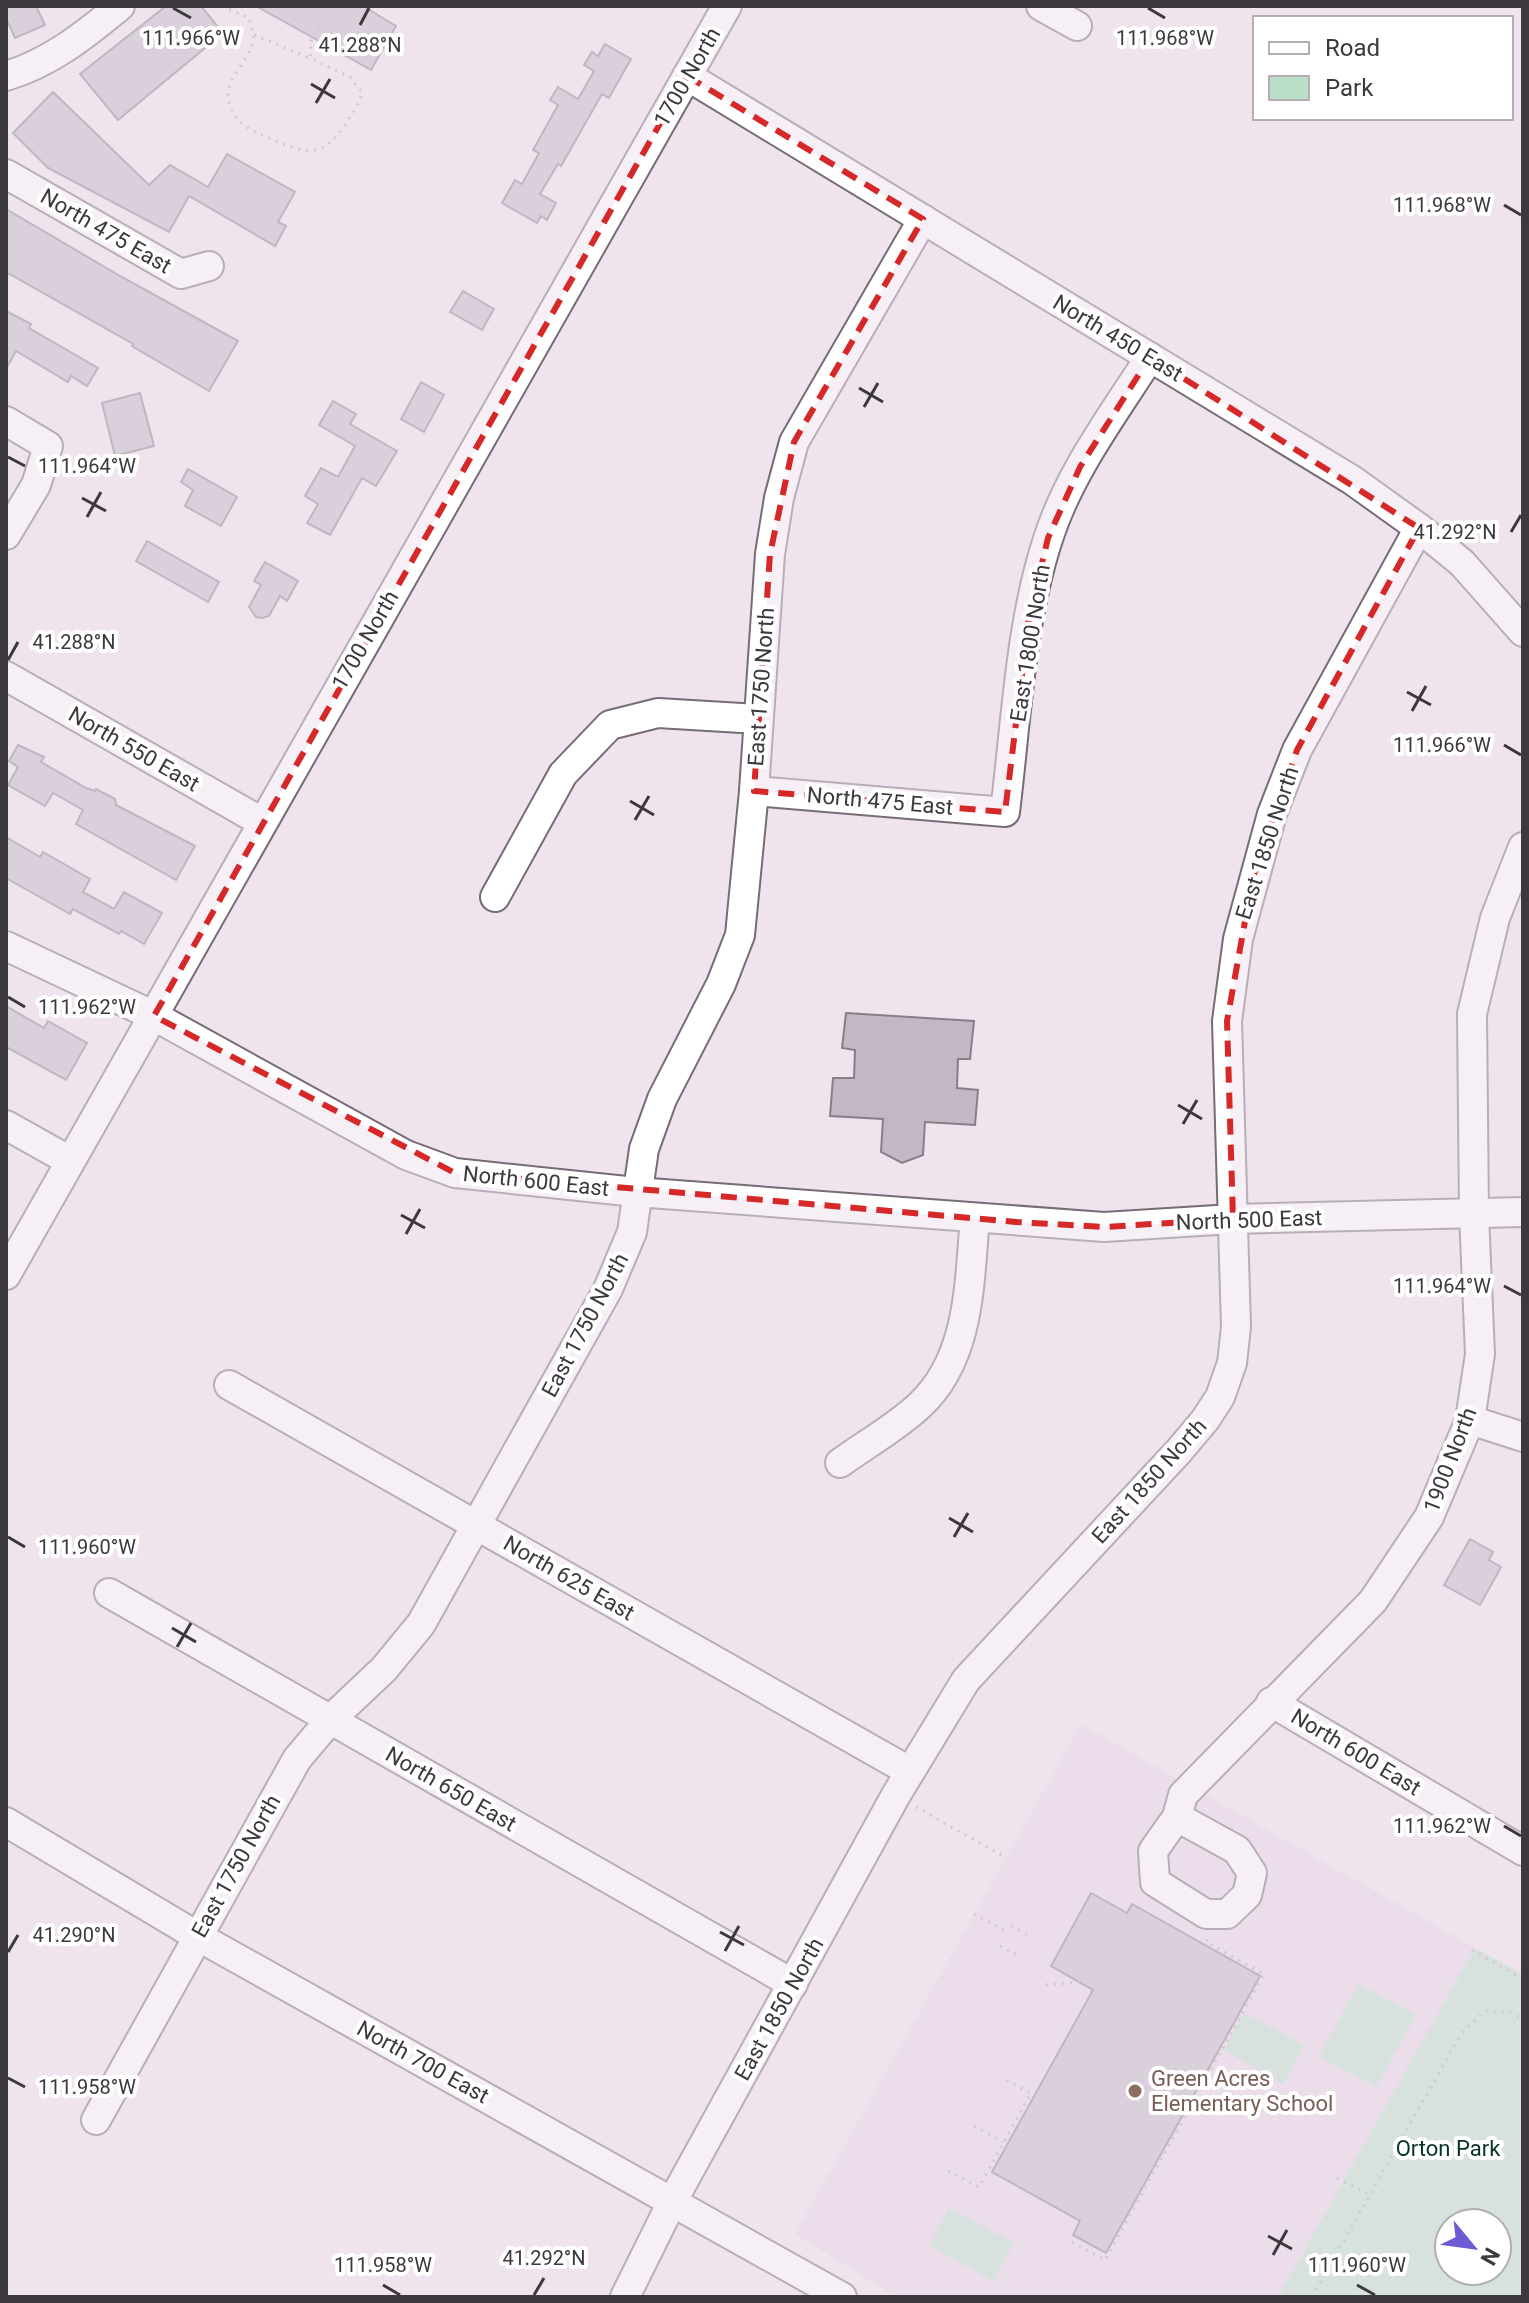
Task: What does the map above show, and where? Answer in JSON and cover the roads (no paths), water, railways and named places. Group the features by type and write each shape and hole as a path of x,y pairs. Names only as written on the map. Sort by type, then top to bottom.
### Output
{"street":[{"path":"6,76 47,59 79,40 120,6"},
{"name":"1700 North","path":"6,1275 727,6"},
{"path":"1041,6 1077,26"},
{"name":"North 450 East","path":"687,76 1352,480 1462,563 1523,632"},
{"name":"North 475 East","path":"6,174 181,274 209,266"},
{"name":"East 1750 North","path":"96,2120 297,1759 330,1720 384,1669 421,1624 608,1289 632,1232 644,1149 662,1099 721,984 740,935 754,791 770,554 779,498 794,442 923,219"},
{"name":"East 1800 North","path":"1005,812 1029,618 1048,538 1080,467 1150,357"},
{"path":"6,421 48,446 36,485 6,535"},
{"name":"East 1850 North","path":"625,2297 672,2202 909,1771 966,1680 1178,1452 1220,1397 1232,1363 1236,1327 1227,1021 1238,939 1272,814 1297,750 1419,528"},
{"name":"North 550 East","path":"6,676 262,822"},
{"path":"495,897 563,774 610,725 658,713 758,719"},
{"name":"North 475 East","path":"754,791 1005,812"},
{"name":"1900 North","path":"1180,1806 1271,1702 1373,1601 1429,1517 1470,1420 1480,1354 1474,1214 1472,1014 1495,918 1523,847"},
{"name":"North 600 East","path":"6,946 154,1016 406,1155 455,1173 636,1192 975,1218"},
{"path":"6,1125 70,1161"},
{"name":"North 500 East","path":"975,1218 1104,1227 1233,1219 1523,1212"},
{"path":"840,1463 921,1404 947,1370 966,1320 975,1218"},
{"name":"North 625 East","path":"229,1385 909,1771"},
{"path":"1470,1420 1523,1437"},
{"name":"North 650 East","path":"109,1593 793,1984"},
{"name":"North 600 East","path":"1271,1702 1523,1851"},
{"name":"North 700 East","path":"6,1822 197,1936 842,2297"}],"place":[{"name":"Green Acres Elementary School","path":"1135,2091"}],"park label":[{"name":"Orton Park","path":"1448,2148"}]}
